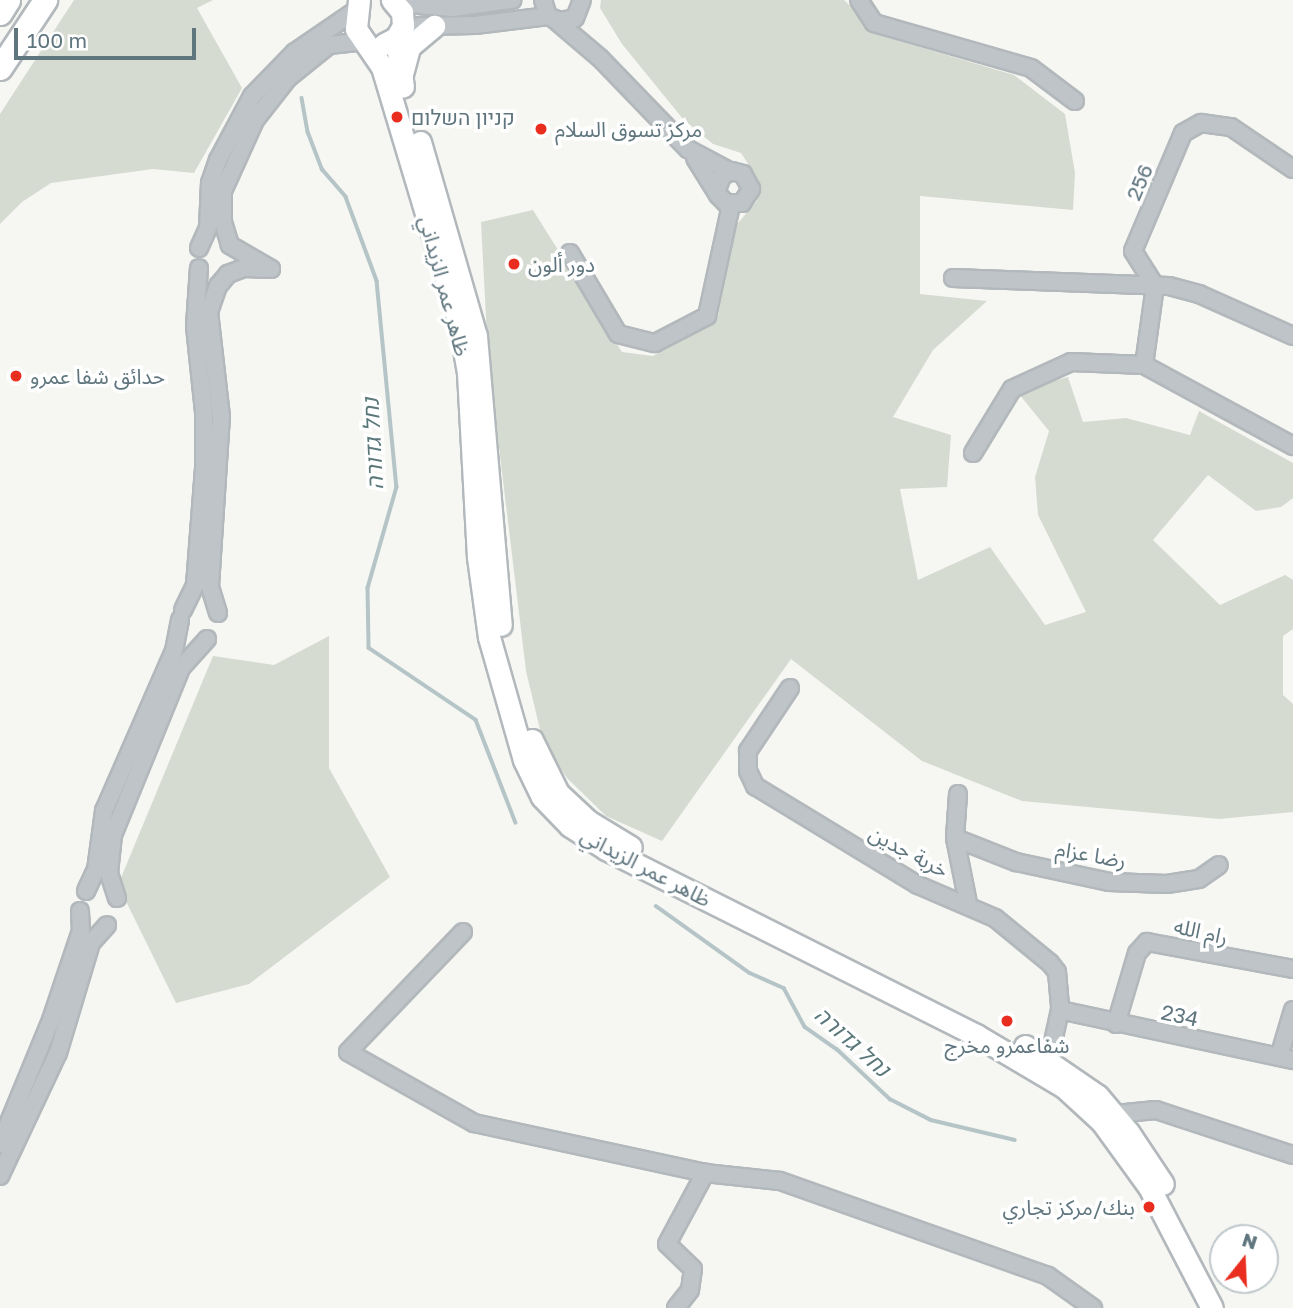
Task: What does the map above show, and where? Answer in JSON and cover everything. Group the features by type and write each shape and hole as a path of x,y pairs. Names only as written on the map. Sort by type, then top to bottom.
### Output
{"highway":[{"path":"0,13 8,0"},
{"path":"0,68 45,0"}],"main road":[{"name":"ظاهر عمر الزيداني","path":"394,2 403,19 398,35 401,83 472,317 484,398 500,618 533,742 548,779 573,809 624,843 1049,1060 1115,1114 1153,1168 1229,1308"},
{"name":"ظاهر عمر الزيداني","path":"361,3 356,29 367,41 382,67 460,327 468,373 478,557 489,637 524,760 542,797 570,826 606,849 986,1040 1064,1087 1102,1122 1149,1187 1212,1308"},
{"path":"401,83 409,47 434,26"},
{"path":"367,41 382,44 398,35"}],"street":[{"path":"394,2 452,8 512,0"},
{"path":"859,0 874,23 1031,68 1075,101"},
{"path":"0,1144 47,1033 81,930 80,911 96,870 104,811 174,651 181,615 195,585 204,470 195,326 199,248 208,228 210,183 218,160 252,96 295,52 361,3"},
{"path":"398,35 434,26 548,12 565,21 581,6 600,58"},
{"path":"548,12 600,58 688,149 731,205"},
{"path":"0,1176 58,1053 91,943 118,911 109,873 113,835 181,668 219,626 218,613 209,586 221,417 209,321 214,294 235,264 223,222 223,191 244,140 264,105 316,53 337,41 367,41"},
{"name":"256","path":"1155,286 1133,251 1183,133 1201,123 1231,127 1293,169"},
{"path":"688,149 731,172 743,174 751,189 747,199 731,205"},
{"path":"717,190 719,180 731,172"},
{"path":"570,253 618,334 655,343 707,316 731,205"},
{"path":"199,248 213,239 230,245 271,269 244,268 213,278 199,268"},
{"path":"953,278 1155,286 1199,294 1293,336"},
{"path":"1144,365 1155,286"},
{"path":"973,453 1012,389 1071,362 1144,365 1293,446"},
{"path":"181,615 202,601 218,613"},
{"path":"181,615 185,635 207,639"},
{"name":"خربة جدين","path":"790,688 748,751 748,771 755,786 918,885 968,903 995,918 1051,963 1057,972 1059,1010 1049,1060"},
{"path":"958,794 955,838 968,903"},
{"name":"رضا عزام","path":"955,838 1016,862 1109,882 1167,884 1199,880 1219,865"},
{"path":"86,891 102,887 117,898"},
{"path":"80,911 90,924 107,925"},
{"path":"463,932 348,1052 474,1123 705,1173 780,1181 1048,1276 1093,1308"},
{"name":"رام الله","path":"1116,1024 1137,953 1147,942 1293,969"},
{"name":"234","path":"1059,1010 1286,1059"},
{"path":"1286,1059 1293,1010"},
{"path":"1115,1114 1156,1110 1293,1155"},
{"path":"676,1308 690,1290 693,1269 667,1244 705,1173"}],"shaded area":[{"path":"74,0 213,0 197,8 242,88 194,173 153,169 51,183 22,202 0,224 0,114"},
{"path":"601,0 844,0 882,36 1014,75 1065,114 1075,173 1073,210 920,196 920,294 987,301 933,350 893,417 951,435 947,487 900,489 918,580 990,547 1045,625 1086,612 1038,515 1035,477 1049,431 1019,394 1042,384 1068,377 1083,422 1126,418 1190,435 1199,411 1293,463 1293,498 1281,507 1256,511 1208,475 1153,540 1220,605 1285,575 1293,580 1293,629 1283,636 1283,695 1293,704 1293,812 1219,819 1022,801 922,761 791,659 662,841 606,816 567,778 543,742 526,671 488,356 481,222 533,210 622,352 653,356 718,317 731,231 757,201 754,173 741,153 713,144 683,119 622,44 600,8"},
{"path":"329,636 329,768 390,877 249,984 176,1003 118,885 213,656 274,665"}],"waterway":[{"name":"נחל גדורה","path":"302,98 308,132 322,169 346,197 377,281 397,487 368,588 369,648 476,720 516,823"},
{"name":"נחל גדורה","path":"656,906 750,973 784,988 805,1027 837,1049 890,1099 931,1120 1015,1140"}],"place":[{"name":"קניון השלום","path":"397,117"},
{"name":"مركز تسوق السلام","path":"541,129"},
{"name":"دور ألون","path":"514,264"},
{"name":"حدائق شفا عمرو","path":"16,376"},
{"name":"شفاعمرو مخرج","path":"1007,1021"},
{"name":"بنك/مركز تجاري","path":"1149,1207"}]}
